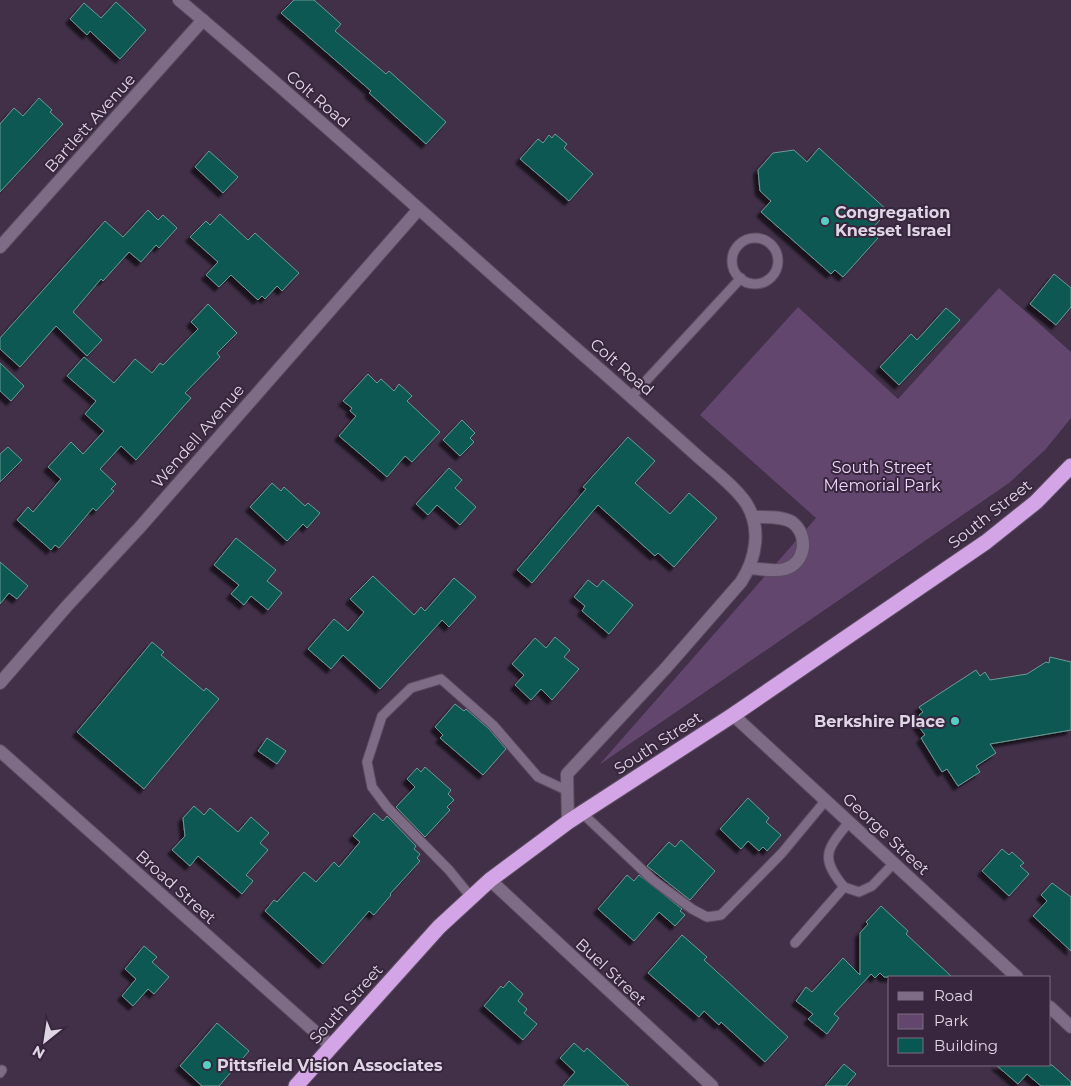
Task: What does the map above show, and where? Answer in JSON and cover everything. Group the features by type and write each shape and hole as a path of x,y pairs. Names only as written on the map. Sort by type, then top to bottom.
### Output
{"highway":[{"name":"South Street","path":"296,1086 439,927 490,880 568,822 733,715 993,537 1036,502 1071,466"}],"street":[{"name":"Colt Road","path":"179,0 631,397 745,501 754,517"},
{"name":"Bartlett Avenue","path":"0,247 203,20"},
{"name":"Wendell Avenue","path":"0,683 67,606 141,526 418,210"},
{"path":"568,822 567,774 715,613 741,582 750,568 755,538 754,517 777,518 792,523 800,531 803,547 797,561 780,570 750,568"},
{"name":"George Street","path":"733,715 1016,976"},
{"name":"Broad Street","path":"0,751 331,1046"},
{"name":"Buel Street","path":"490,880 712,1086"},
{"path":"1051,1008 1071,1027"}],"lane":[{"path":"751,238 759,238 770,243 778,257 778,265 773,275 763,282 755,284 741,278 735,272 732,265 738,246 751,238"},
{"path":"631,397 741,278"},
{"path":"472,897 387,807 372,787 367,762 382,716 411,688 441,679 493,724 538,777 566,790"},
{"path":"582,813 653,880 692,909 707,917 722,915 782,853 826,800"},
{"path":"849,822 832,843 827,857 832,873 844,887 859,892 872,886 894,864"},
{"path":"795,943 844,887"}],"green space":[{"name":"South Street Memorial Park","path":"999,288 1071,352 1071,418 1045,450 1009,483 599,765 816,518 700,415 798,307 898,399"}],"building":[{"path":"294,0 314,0 341,24 335,31 386,74 389,71 446,122 426,144 369,93 371,91 281,13"},
{"path":"116,2 146,30 120,59 90,31 87,35 70,19 84,3 101,18"},
{"path":"39,98 63,124 0,192 0,124 14,108 23,116"},
{"path":"555,134 567,144 564,148 593,174 569,201 520,159 538,139 543,143 549,135 552,138"},
{"name":"Congregation Knesset Israel","path":"819,148 888,211 870,231 878,238 843,277 835,270 831,274 761,212 771,201 760,191 758,170 773,153 794,150 807,162"},
{"path":"209,151 238,177 223,193 195,167"},
{"path":"148,210 158,220 163,215 177,228 159,248 156,245 141,262 129,252 103,281 101,279 73,312 102,340 87,356 56,326 20,367 0,349 0,338 105,221 123,237"},
{"path":"220,214 248,240 255,233 299,273 282,291 277,286 265,299 262,296 258,300 231,275 219,287 206,275 218,262 190,237 206,221 210,225"},
{"path":"1054,274 1071,288 1071,307 1056,325 1030,304"},
{"path":"208,304 237,333 217,353 220,357 185,393 191,398 136,460 121,446 100,469 116,484 111,489 114,491 96,511 93,508 59,548 55,545 51,550 17,520 28,507 33,512 61,479 48,467 71,442 83,454 104,431 85,414 96,401 67,376 84,357 114,383 135,359 152,373 160,363 163,365 198,329 191,322"},
{"path":"946,308 960,320 899,385 880,367 911,334 917,340"},
{"path":"0,363 24,386 11,401 0,391"},
{"path":"368,374 377,383 381,379 394,391 399,384 412,396 407,401 440,432 412,462 405,456 387,477 339,436 356,416 350,411 352,408 343,401"},
{"path":"462,420 475,433 470,438 474,442 460,456 443,440"},
{"path":"628,437 655,461 635,483 670,514 689,493 717,518 674,567 658,553 655,556 598,505 532,583 517,570 586,489 583,487"},
{"path":"8,447 22,460 0,482 0,454"},
{"path":"449,468 462,480 455,488 476,507 460,525 437,505 428,515 416,504"},
{"path":"272,483 281,491 284,487 305,506 308,503 320,513 307,528 303,524 287,541 250,507"},
{"path":"236,538 276,570 267,581 282,593 268,610 251,596 244,605 231,594 239,585 214,565"},
{"path":"0,562 28,586 17,599 9,593 0,604"},
{"path":"373,576 414,615 421,607 425,611 454,578 476,597 449,627 442,620 380,689 343,655 331,669 308,649 334,619 348,631 364,612 350,599"},
{"path":"588,580 597,587 603,580 633,605 609,634 582,611 585,606 574,597"},
{"path":"555,637 570,650 564,657 579,669 552,700 541,689 531,700 515,685 524,675 512,664 535,638 546,648"},
{"path":"152,642 164,652 161,655 204,691 206,688 219,699 144,789 77,732"},
{"name":"Berkshire Place","path":"1050,657 1071,662 1071,730 990,744 996,753 976,766 980,772 958,786 947,769 942,772 921,738 925,735 917,724 923,720 919,715 923,712 919,707 976,670 980,676 985,672 990,680 1027,674 1046,662 1049,663"},
{"path":"455,704 464,711 466,709 489,729 506,749 483,775 440,738 443,735 435,727"},
{"path":"267,738 286,751 277,764 258,751"},
{"path":"425,767 451,790 448,794 454,800 447,807 450,810 425,837 396,807 415,787 407,779 417,768 421,772"},
{"path":"748,798 769,818 766,822 781,835 767,851 763,847 759,851 748,841 741,849 720,829"},
{"path":"194,806 204,815 210,808 238,832 251,817 269,833 260,843 268,850 246,875 253,881 242,894 198,856 190,866 172,850 185,836 183,818"},
{"path":"374,813 383,821 387,816 416,846 414,849 420,854 417,858 420,861 374,915 369,911 323,964 265,911 274,900 277,902 304,872 316,882 334,862 339,867 360,842 353,836"},
{"path":"681,840 715,871 690,900 647,866 669,842 675,847"},
{"path":"1002,849 1009,855 1012,852 1024,863 1020,866 1029,874 1009,896 982,871"},
{"path":"627,875 634,881 639,875 682,909 680,911 685,915 675,926 659,912 634,941 598,909"},
{"path":"1052,883 1071,897 1071,951 1033,916 1047,901 1041,895"},
{"path":"881,906 908,931 906,934 951,976 884,977 880,973 875,978 871,974 834,1014 839,1018 827,1034 808,1019 813,1014 796,1001 806,987 812,992 843,958 860,975 860,933 868,924 866,922"},
{"path":"682,935 707,957 704,960 788,1037 765,1062 721,1022 719,1025 704,1011 699,1017 648,973"},
{"path":"144,946 157,957 152,962 169,977 154,994 148,989 133,1006 122,996 136,979 125,969"},
{"path":"509,981 523,994 518,1001 527,1009 524,1013 537,1024 523,1040 484,1006 501,986 503,988"},
{"path":"217,1023 249,1051 219,1086 202,1086 180,1066"},
{"path":"574,1043 584,1052 587,1048 629,1086 563,1086 575,1072 560,1058"},
{"path":"844,1064 856,1074 846,1086 825,1086"},
{"path":"1052,1065 1071,1082 1071,1086 1041,1086 1027,1074 1018,1084 997,1066"}],"place":[{"name":"Congregation Knesset Israel","path":"825,221"},
{"name":"Berkshire Place","path":"955,721"},
{"name":"Pittsfield Vision Associates","path":"207,1065"}]}
